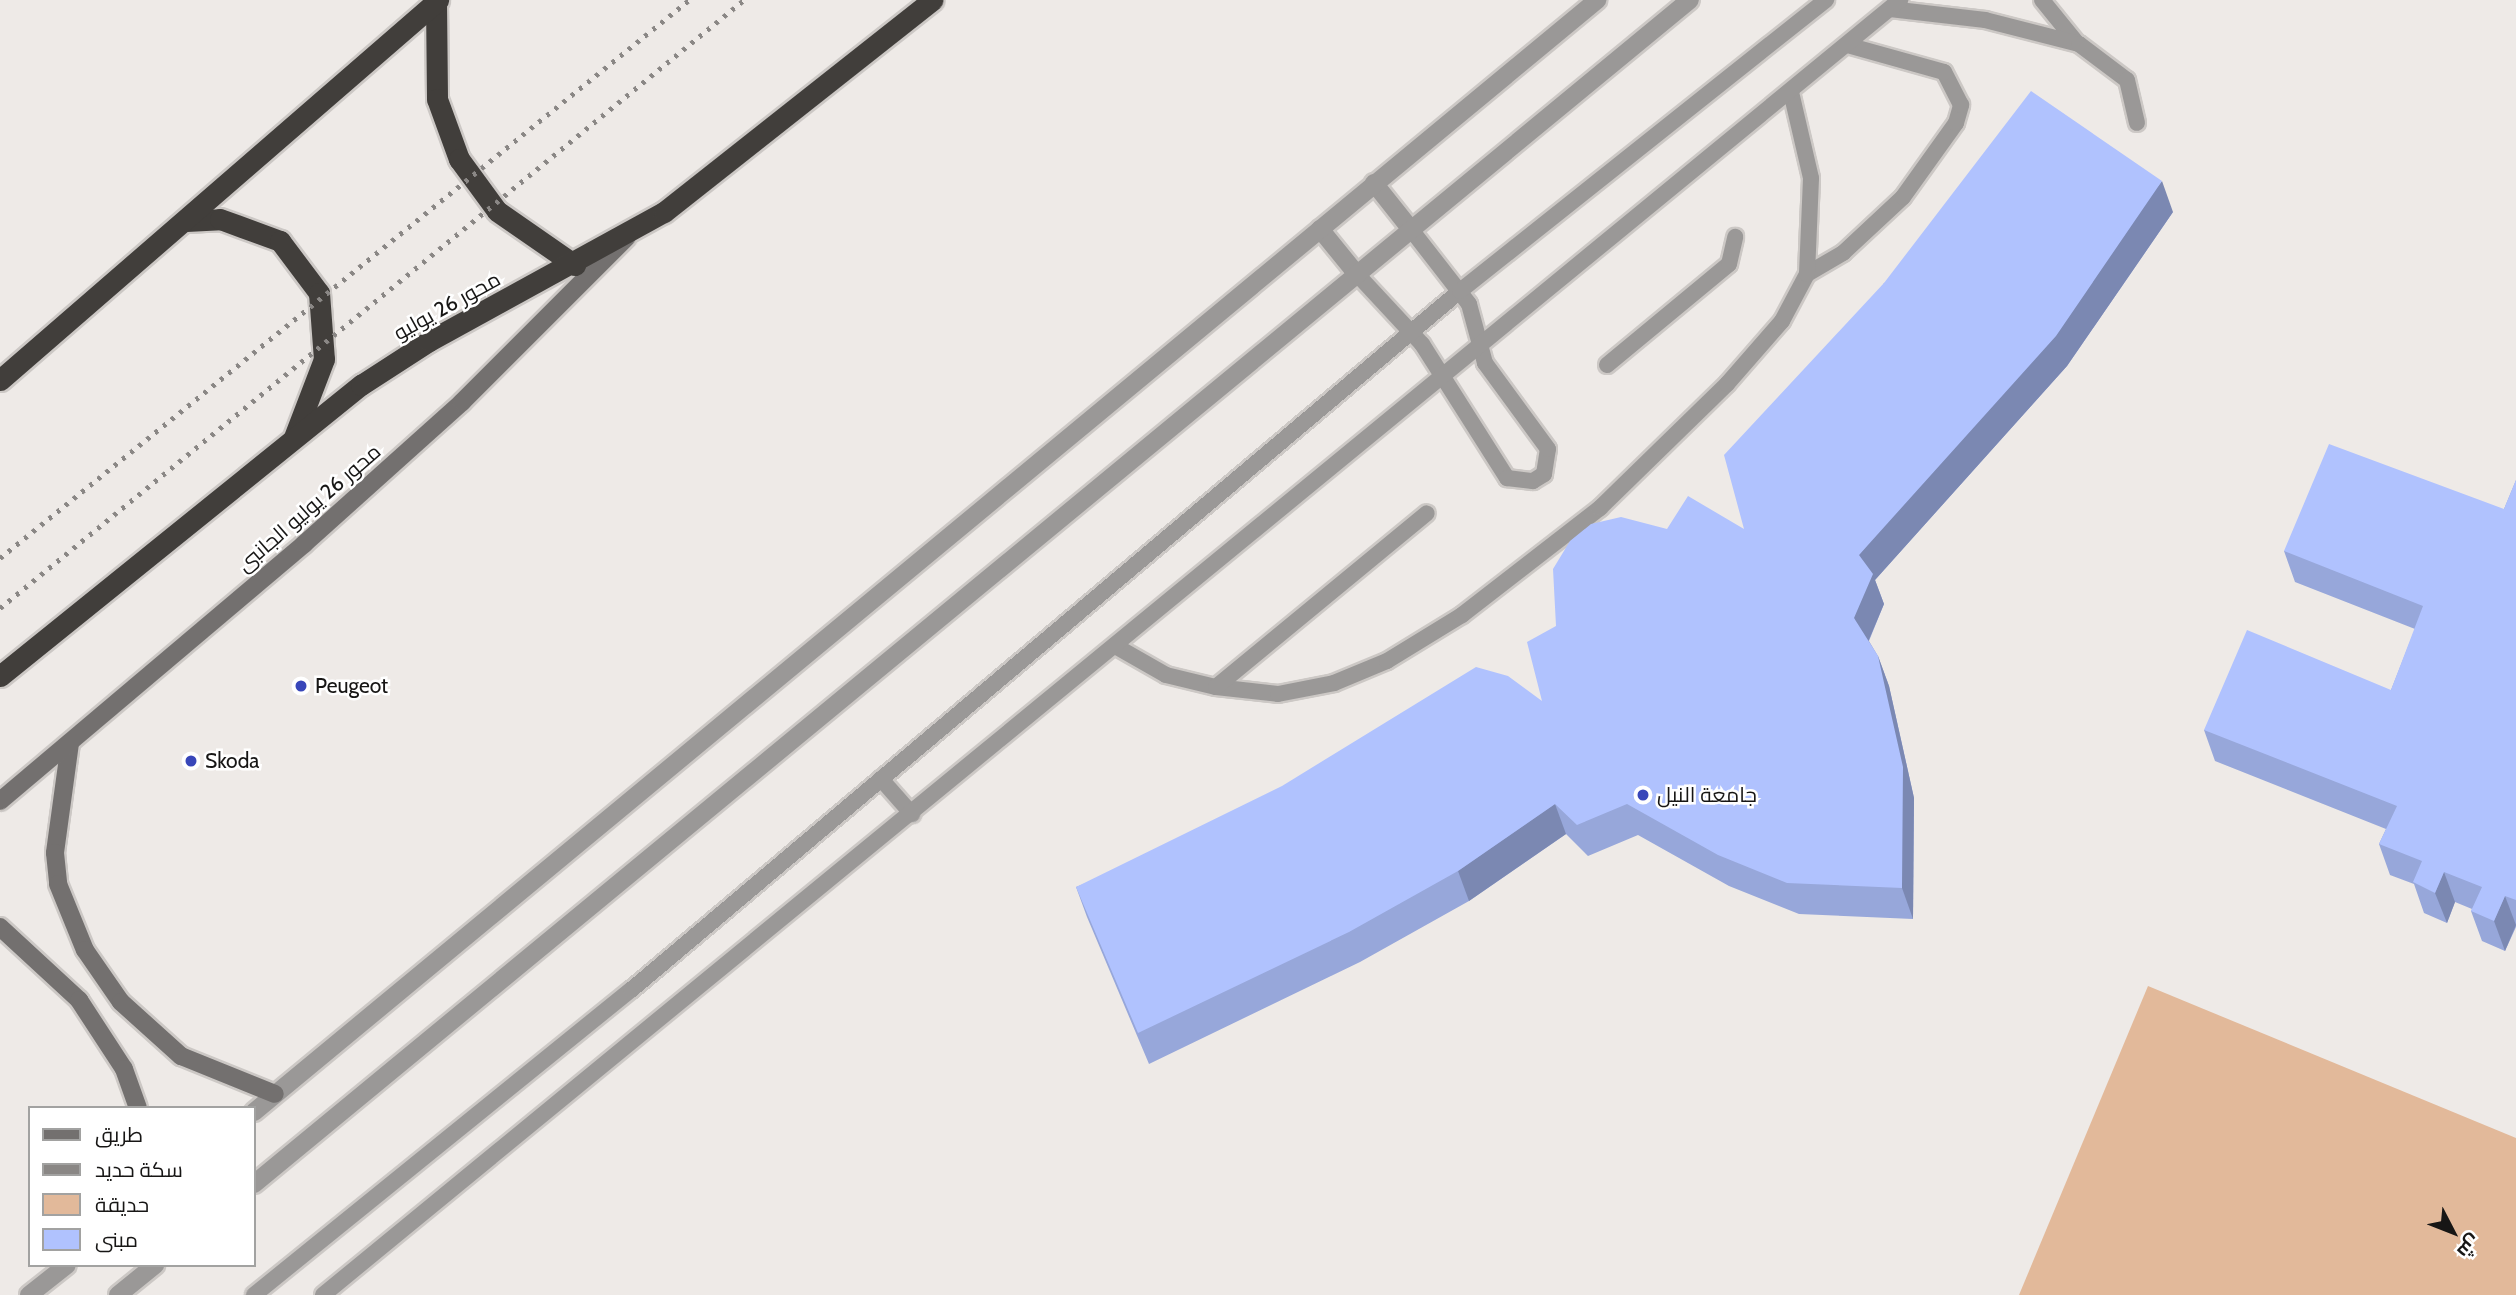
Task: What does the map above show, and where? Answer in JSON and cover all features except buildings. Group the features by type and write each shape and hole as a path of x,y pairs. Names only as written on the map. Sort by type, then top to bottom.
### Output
{"highway":[{"name":"محور 26 يوليو","path":"0,676 293,439 429,341 575,265 632,232 738,158 932,0"},
{"path":"0,380 437,1"},
{"path":"437,1 437,99 460,159 496,211 575,265"},
{"path":"186,221 220,219 280,241 319,293 324,359 293,439"}],"main road":[{"name":"محور 26 يوليو الجانبى","path":"0,801 442,420 632,232"},
{"path":"70,743 55,853 58,884 85,950 121,1002 181,1056 275,1094"},
{"path":"0,928 79,1000 124,1069 137,1106"}],"street":[{"path":"256,1110 1597,0"},
{"path":"256,1182 1354,272 1690,0"},
{"path":"1374,183 1409,227"},
{"path":"1320,229 1354,272"},
{"path":"29,1295 64,1267"},
{"path":"118,1295 153,1267"}],"lane":[{"path":"254,1295 881,779 1460,291 1826,0"},
{"path":"2042,0 2079,44 2127,80 2137,123"},
{"path":"323,1295 1442,380 1895,4 1985,20 2079,44"},
{"path":"1807,274 1843,253 1903,197 1956,123 1961,105 1944,72 1847,45"},
{"path":"1116,647 1166,675 1216,687 1278,694 1334,683 1387,661 1462,615 1666,448 1782,321 1807,274 1811,178 1791,92"},
{"path":"1354,272 1411,332 1507,478 1533,481 1544,474 1548,449 1480,348 1460,291 1409,227"},
{"path":"1607,365 1729,264 1735,237"},
{"path":"1216,687 1427,513"},
{"path":"881,779 912,814"}],"green space":[{"path":"2148,986 2516,1138 2516,1295 2019,1295"}],"railway":[{"path":"0,558 689,0"},
{"path":"0,608 744,0"}],"place":[{"name":"Peugeot","path":"301,686"},
{"name":"Skoda","path":"191,761"},
{"name":"جامعة النيل","path":"1643,795"}]}
